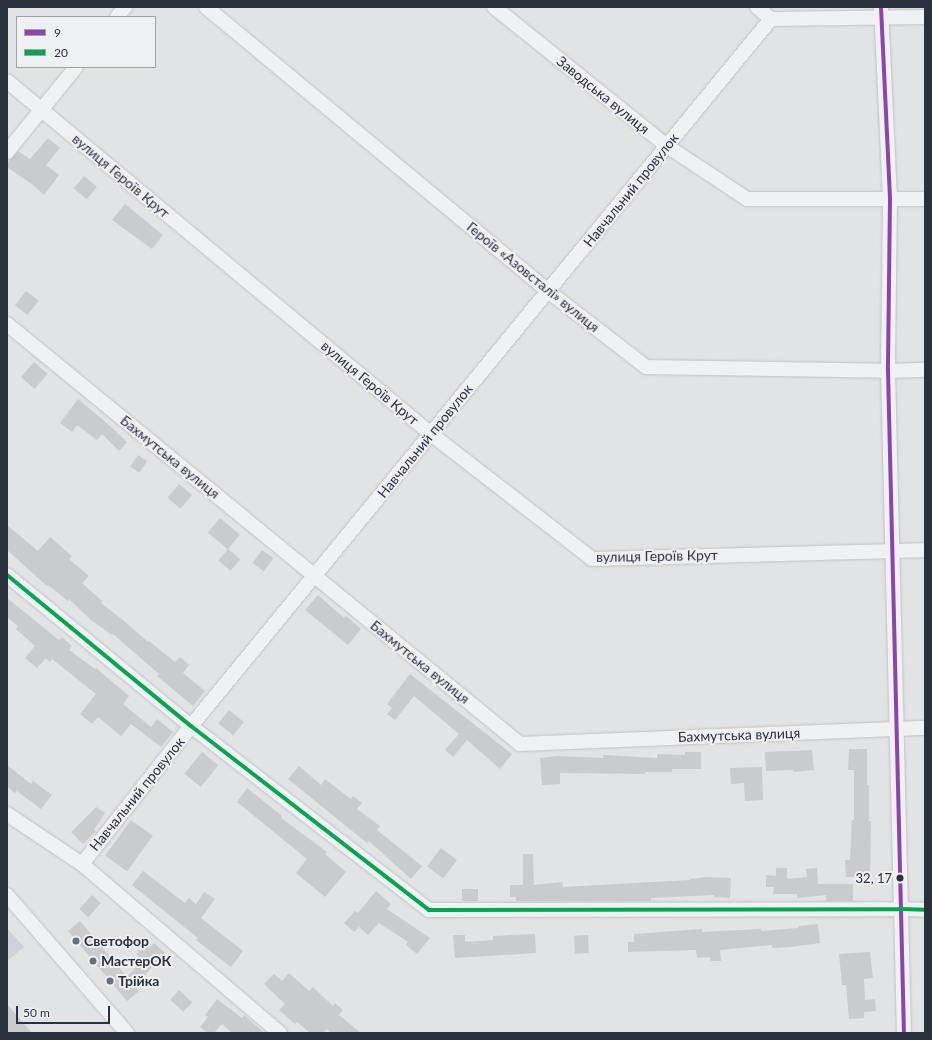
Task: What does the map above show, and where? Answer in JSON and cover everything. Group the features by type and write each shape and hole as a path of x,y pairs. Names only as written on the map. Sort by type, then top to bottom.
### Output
{"street":[{"path":"118,16 125,7"},
{"name":"Героїв «Азовсталі» вулиця","path":"206,7 548,291 646,367 888,372 925,370"},
{"name":"Заводська вулиця","path":"494,7 667,146 747,199 925,199"},
{"path":"756,7 771,19 881,12 925,17"},
{"path":"881,12 890,200 888,372 904,1033"},
{"name":"Навчальний провулок","path":"82,864 192,726 771,19"},
{"path":"7,152 75,68"},
{"name":"вулиця Героїв Крут","path":"7,81 431,434 592,559 925,550"},
{"name":"Бахмутська вулиця","path":"7,324 520,744 925,728"},
{"path":"7,575 192,726 430,910 925,910"},
{"path":"7,814 82,864 280,1033"},
{"path":"7,895 127,1033"}],"shaded area":[{"path":"7,928 24,947 7,961"}],"building":[{"path":"48,138 60,148 46,165 59,175 44,195 33,185 7,167 7,163 18,151 30,159"},
{"path":"84,176 97,187 87,199 74,188"},
{"path":"125,204 163,235 152,249 112,220"},
{"path":"26,291 39,301 28,315 15,305"},
{"path":"34,362 48,374 34,389 21,377"},
{"path":"78,399 127,442 119,451 102,434 97,440 77,425 72,432 60,423"},
{"path":"138,455 147,461 139,473 130,467"},
{"path":"179,484 192,495 180,509 167,498"},
{"path":"220,518 240,535 228,549 208,533"},
{"path":"7,525 38,551 50,537 72,556 69,559 89,576 82,583 102,601 101,603 175,662 180,657 189,665 183,673 205,691 193,706 157,676 159,674 113,634 112,635 91,620 69,599 68,601 48,585 47,586 7,550"},
{"path":"228,549 240,559 231,571 218,560"},
{"path":"262,550 273,558 264,571 253,563"},
{"path":"318,595 344,618 346,616 361,629 348,645 305,610"},
{"path":"7,598 59,640 62,637 72,646 69,650 95,669 96,668 129,696 123,704 151,727 157,719 173,732 161,747 131,724 121,736 98,717 92,724 80,714 96,694 52,659 50,662 46,658 37,668 25,658 35,646 16,629 18,626 7,617"},
{"path":"410,674 512,754 500,769 467,740 453,757 445,750 459,734 414,696 395,720 387,714 392,708 387,704"},
{"path":"229,710 244,722 233,735 218,723"},
{"path":"849,749 867,749 869,821 871,821 870,877 846,877 845,860 850,860 852,820 854,820 854,770 848,770"},
{"path":"812,750 814,770 793,772 793,770 766,771 765,752"},
{"path":"202,752 218,765 201,787 184,774"},
{"path":"685,752 701,752 701,769 672,769 672,772 645,772 645,774 560,773 560,784 542,785 540,758 558,756 603,758 603,755 657,758 657,754 685,755"},
{"path":"7,765 31,784 33,781 52,795 41,809 17,791 15,793 7,786"},
{"path":"299,766 321,785 325,779 351,799 353,796 362,803 357,809 380,826 377,830 422,866 411,879 369,841 367,843 288,779"},
{"path":"762,767 763,800 745,801 744,783 731,784 730,768"},
{"path":"247,788 282,816 281,818 327,852 325,854 346,872 325,897 296,873 307,859 237,802"},
{"path":"96,807 105,813 94,830 96,831 83,844 71,832"},
{"path":"131,820 153,836 127,871 105,856"},
{"path":"441,848 457,860 443,878 427,866"},
{"path":"523,854 533,854 534,885 562,882 563,887 690,880 706,877 731,878 730,898 714,897 714,895 651,898 651,901 516,901 516,897 510,897 510,885 523,885"},
{"path":"776,868 787,868 787,879 807,877 806,869 817,868 818,884 853,884 853,901 826,901 826,895 797,898 797,894 773,894 774,887 766,887 766,875 776,876"},
{"path":"143,871 185,903 189,898 196,904 204,892 215,899 201,918 243,951 231,967 196,940 198,938 132,885"},
{"path":"462,889 478,889 478,901 462,901"},
{"path":"376,891 391,904 387,909 430,938 417,954 406,945 408,942 379,923 368,935 359,927 354,932 344,923 355,911 358,913"},
{"path":"92,895 101,903 88,917 79,909"},
{"path":"80,921 127,977 142,960 136,954 145,945 149,948 154,943 165,953 135,986 139,991 127,1001 68,931"},
{"path":"818,924 820,943 791,947 772,948 772,945 720,950 721,961 711,961 710,957 697,958 696,950 628,952 628,942 634,942 634,934 702,929 702,932 761,929 761,931 798,928 798,926"},
{"path":"535,934 536,953 455,958 453,935 465,935 465,942 493,940 493,936"},
{"path":"588,935 589,953 575,954 574,936"},
{"path":"870,952 873,978 864,979 865,1000 875,999 876,1011 864,1012 864,1018 849,1019 846,985 842,985 839,954"},
{"path":"289,973 309,991 313,987 333,1006 335,1003 343,1010 339,1015 361,1033 332,1033 327,1029 323,1033 310,1033 297,1022 295,1024 279,1010 285,1004 264,984 274,974 282,981"},
{"path":"179,990 192,1002 183,1012 170,1000"},
{"path":"217,999 242,1018 244,1015 264,1033 232,1033 222,1024 214,1033 208,1033 200,1027 208,1017 205,1015"},
{"path":"7,1004 32,1033 7,1033"}],"transit line":[{"name":"9","path":"881,7 890,200 888,371 904,1033"},
{"name":"20","path":"7,575 191,726 429,910 925,910"}],"place":[{"name":"32, 17","path":"900,878"},
{"name":"Светофор","path":"76,941"},
{"name":"МастерОК","path":"93,961"},
{"name":"Трійка","path":"110,981"}]}
